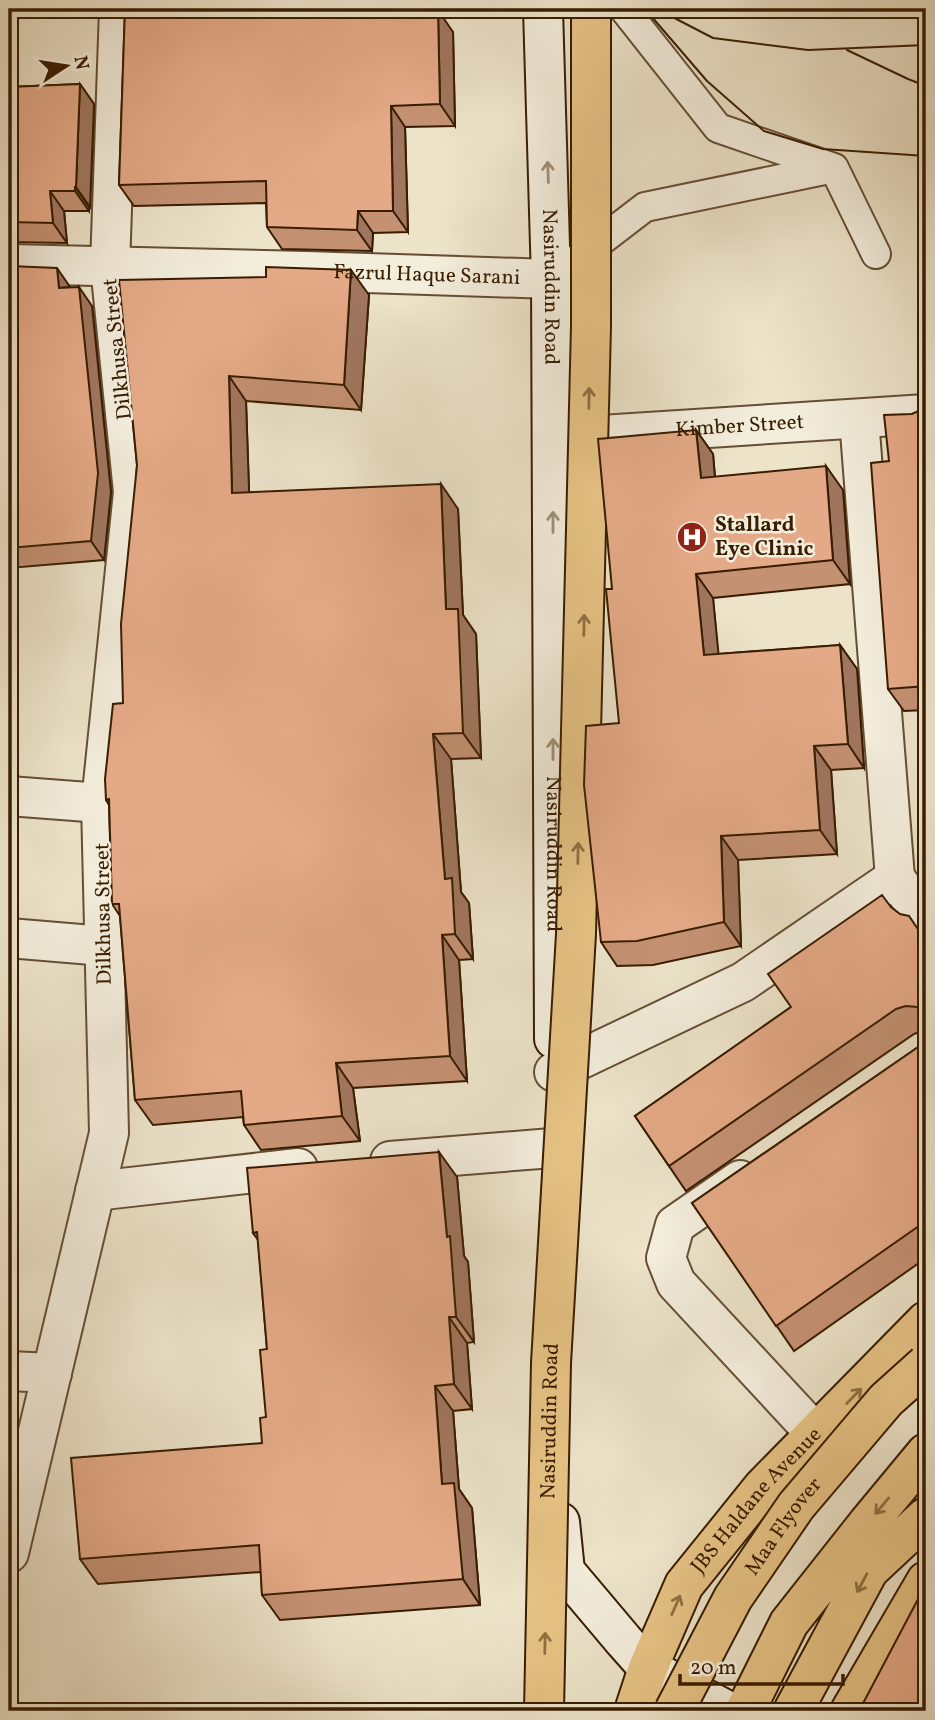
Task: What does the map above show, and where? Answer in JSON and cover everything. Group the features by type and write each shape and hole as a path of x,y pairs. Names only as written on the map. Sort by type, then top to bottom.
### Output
{"main road":[{"path":"544,1711 551,1363 576,934 591,326 592,9"},
{"name":"JBS Haldane Avenue","path":"635,1711 648,1668 684,1585 763,1487 926,1321"},
{"name":"Maa Flyover","path":"674,1711 733,1598 796,1506 886,1400 926,1364"},
{"path":"745,1711 789,1623 926,1453"},
{"path":"793,1711 869,1570 926,1517"},
{"path":"850,1711 926,1581"}],"street":[{"name":"Dilkhusa Street","path":"9,1553 109,1133 101,803 133,492 110,266 119,9"},
{"name":"Nasiruddin Road","path":"542,9 551,279 554,1072 551,1148 551,1434 565,1571 648,1668"},
{"name":"Fazrul Haque Sarani","path":"9,264 551,279"},
{"name":"Kimber Street","path":"552,438 926,414"},
{"path":"859,419 895,878 926,919"},
{"path":"9,796 101,803"},
{"path":"554,1072 743,982 895,878"},
{"path":"9,938 104,946"},
{"path":"95,1191 348,1164 551,1148"},
{"path":"766,1162 675,1224 666,1258 676,1283 816,1434"},
{"path":"9,1371 52,1373"},
{"path":"648,1668 728,1711"}],"lane":[{"path":"624,9 718,128 835,168 876,254"},
{"path":"551,279 645,207 835,168"}],"building":[{"path":"125,9 383,9 383,12 438,10 440,104 391,106 393,211 358,211 357,230 267,227 266,181 119,185"},
{"path":"80,84 75,191 50,191 53,223 9,222 9,87"},
{"path":"9,266 57,268 59,288 79,287 98,473 91,541 9,548"},
{"path":"266,267 351,270 344,385 229,376 232,493 441,484 446,609 458,609 463,733 433,734 445,879 452,878 455,934 442,935 450,1056 336,1063 342,1116 244,1125 241,1091 135,1100 119,904 112,904 109,799 106,800 105,779 113,704 123,703 121,624 137,465 119,280 266,277"},
{"path":"926,409 926,686 888,689 871,463 889,461 884,415 912,414"},
{"path":"696,430 701,478 826,466 833,560 696,574 704,655 840,645 848,744 814,746 820,830 721,836 724,922 637,941 601,942 584,785 586,726 619,723 606,589 612,589 598,439"},
{"path":"882,895 900,914 909,916 926,941 926,1014 917,1007 896,1009 669,1166 635,1116 791,1007 768,974"},
{"path":"926,1039 926,1221 776,1326 692,1203"},
{"path":"439,1152 447,1237 450,1236 456,1317 449,1317 454,1384 435,1386 442,1484 454,1483 463,1579 262,1595 259,1545 80,1559 71,1458 262,1443 260,1418 266,1417 260,1350 267,1349 257,1232 253,1233 247,1168"},
{"path":"926,1584 926,1711 859,1711"}],"tram line":[{"path":"645,9 707,81 764,131 823,149 926,156"},
{"path":"657,9 713,38 808,50 926,45"},
{"path":"847,50 926,86"}],"place":[{"name":"Stallard Eye Clinic","path":"692,537"}]}
